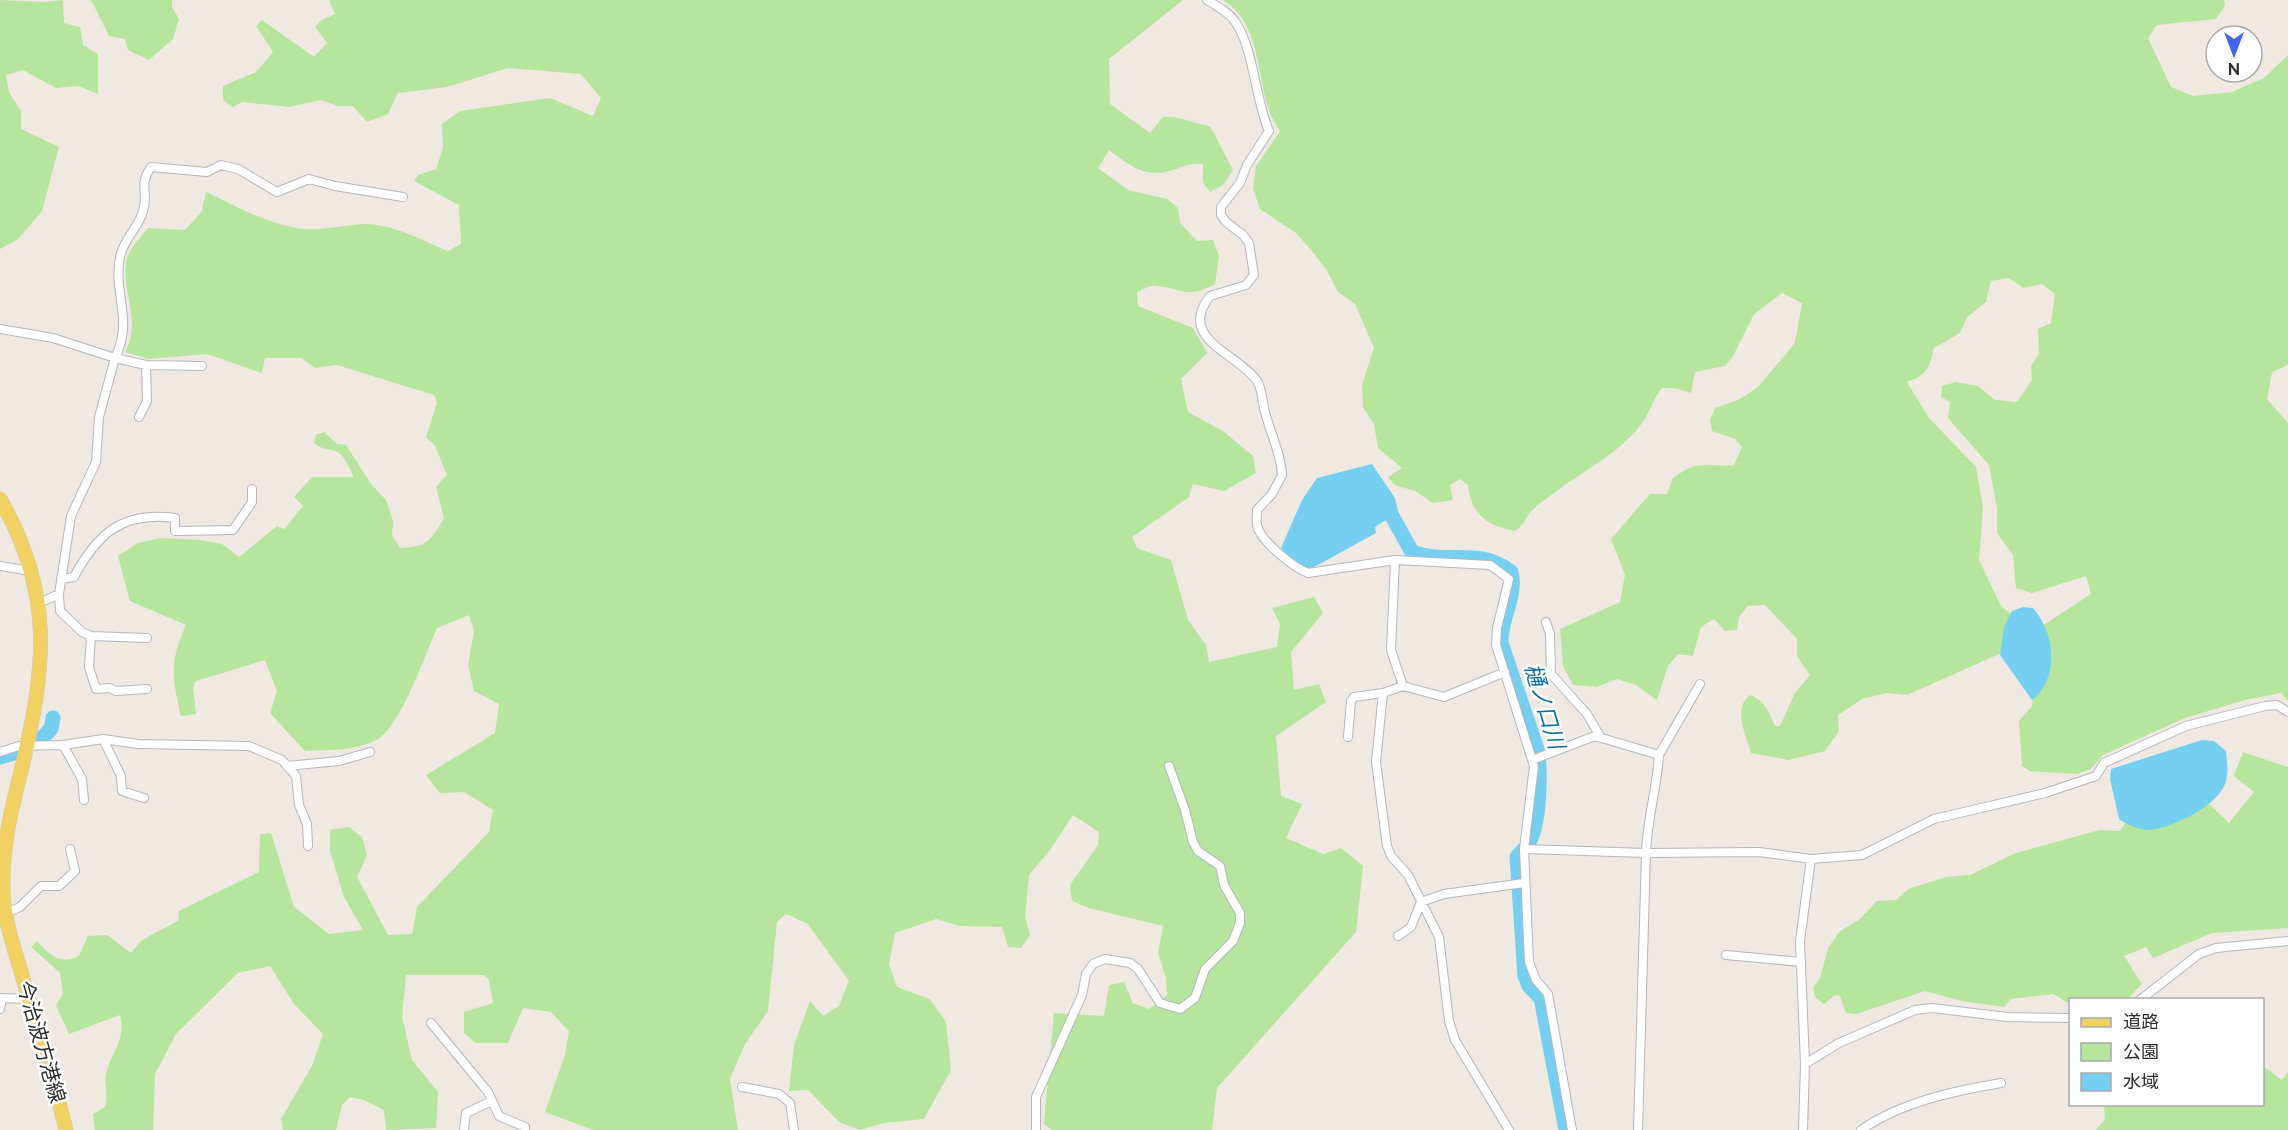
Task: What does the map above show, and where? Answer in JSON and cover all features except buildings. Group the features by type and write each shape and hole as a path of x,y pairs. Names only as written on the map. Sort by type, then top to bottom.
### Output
{"main road":[{"name":"今治波方港線","path":"0,499 25,546 39,603 43,641 39,687 3,857 6,914 66,1130"}],"street":[{"path":"1207,0 1236,23 1244,42 1261,112 1269,131 1247,165 1240,183 1221,207 1221,215 1226,222 1243,235 1249,243 1254,275 1246,285 1210,296 1201,312 1200,323 1210,342 1252,375 1260,388 1282,475 1272,494 1257,510 1257,526 1283,559 1308,573 1395,560 1490,564 1509,579 1497,628 1496,645 1534,766 1524,849 1528,962 1536,980 1548,994 1572,1130"},
{"path":"147,638 91,636 82,632 60,611 58,594 71,516 96,462 99,417 115,358 124,339 124,317 118,283 120,255 144,211 143,177 151,167 207,172 221,165 238,169 277,192 309,179 335,186 403,197"},
{"path":"0,329 53,338 115,358 146,365 202,366"},
{"path":"139,417 147,401 146,365"},
{"path":"61,579 74,577 87,553 104,535 122,522 138,517 174,518 174,531 233,530 252,502 252,489"},
{"path":"1395,560 1391,650 1403,686"},
{"path":"0,566 31,571"},
{"path":"39,603 58,594"},
{"path":"1546,622 1550,634 1551,674 1587,714 1601,738"},
{"path":"91,636 89,667 96,689 109,688 116,691 147,689"},
{"path":"1348,737 1351,701 1354,697 1383,693 1403,686 1444,697 1505,672"},
{"path":"1638,1130 1647,823 1658,786 1659,755 1700,684"},
{"path":"1383,693 1376,762 1387,846 1391,856 1408,875 1439,937 1449,1022 1455,1040 1509,1130"},
{"path":"1524,849 1646,853 1760,852 1811,859 1862,855 1934,819 2045,793 2096,776 2104,763 2186,726 2265,706 2277,705 2288,712"},
{"path":"1532,760 1595,736 1659,755"},
{"path":"0,752 27,746 63,745 103,739 138,744 249,746 282,760 296,776 299,805 307,824 308,846"},
{"path":"103,739 122,776 122,791 144,798"},
{"path":"63,745 82,779 84,800"},
{"path":"287,766 339,761 370,752"},
{"path":"1036,1130 1036,1097 1082,995 1086,974 1093,964 1105,959 1130,963 1138,969 1160,1003 1180,1009 1195,998 1205,969 1223,953 1237,932 1240,913 1224,885 1220,866 1198,851 1193,842 1185,810 1169,766"},
{"path":"6,914 20,907 41,886 59,886 75,870 76,865 70,849"},
{"path":"1803,1130 1805,1064 1800,941 1811,859"},
{"path":"1398,936 1411,927 1421,902 1444,894 1524,883"},
{"path":"2141,998 2199,954 2216,948 2288,941"},
{"path":"1726,955 1801,962"},
{"path":"0,1008 1,998 28,999"},
{"path":"1805,1064 1839,1043 1915,1010 1932,1008 2007,1017 2069,1018"},
{"path":"431,1023 470,1068 499,1116 525,1127 525,1130"},
{"path":"1861,1130 1876,1120 1953,1091 2001,1083"},
{"path":"742,1086 779,1094 790,1102 795,1130"},
{"path":"464,1130 466,1113 492,1101"}],"green space":[{"path":"0,0 44,2 63,0 64,23 80,27 83,45 98,54 98,94 78,86 56,88 23,70 6,75 9,92 21,111 21,129 59,147 42,211 17,240 0,249"},
{"path":"91,0 172,0 172,7 179,19 173,39 149,60 128,50 125,39 109,36"},
{"path":"329,0 1183,0 1109,59 1110,104 1150,133 1163,117 1175,117 1210,126 1233,170 1224,184 1210,192 1203,182 1203,164 1152,173 1137,168 1109,150 1098,168 1128,190 1167,199 1178,208 1180,223 1197,241 1213,240 1219,256 1215,284 1190,292 1151,286 1137,292 1138,306 1193,328 1207,353 1181,379 1188,412 1223,431 1253,456 1256,473 1224,491 1193,484 1189,497 1132,537 1137,548 1171,560 1188,620 1206,645 1209,662 1277,647 1280,624 1272,608 1314,597 1323,613 1291,652 1294,690 1319,684 1326,702 1276,736 1281,796 1302,804 1286,838 1323,854 1341,848 1363,866 1356,932 1217,1088 1212,1130 1052,1130 1044,1124 1054,1013 1104,1016 1109,985 1124,982 1133,1003 1149,1009 1167,995 1166,978 1158,953 1163,926 1089,908 1072,901 1070,885 1098,845 1099,832 1073,815 1050,850 1029,875 1025,917 1030,935 1021,948 1008,947 1002,927 960,926 936,919 895,933 889,964 897,987 930,999 946,1022 951,1070 924,1119 883,1123 860,1130 839,1122 808,1090 789,1091 794,1045 810,1001 823,1016 839,1006 849,981 808,924 786,914 777,922 768,1011 745,1044 730,1079 738,1130 593,1130 545,1112 565,1055 569,1031 551,1012 523,1008 508,1043 476,1043 464,1033 464,1012 493,1003 489,980 484,975 406,975 402,1017 412,1060 438,1092 436,1128 386,1130 384,1110 364,1100 350,1097 342,1105 336,1130 283,1130 281,1119 312,1066 323,1034 294,1004 270,966 238,973 176,1034 155,1074 153,1130 95,1130 93,1114 105,1107 105,1078 120,1039 120,1015 69,1034 56,1005 63,994 60,973 31,947 37,941 51,955 66,960 79,956 88,936 107,935 131,953 142,940 178,921 179,911 259,872 260,834 271,833 294,907 329,934 363,930 344,897 330,851 330,830 349,827 362,837 367,855 357,877 388,935 412,934 417,907 489,832 493,810 464,792 440,793 426,775 495,733 499,704 474,691 468,665 474,631 469,615 437,628 404,705 387,731 378,739 352,748 305,751 270,713 277,691 265,660 196,681 193,687 196,714 181,716 174,670 177,650 186,625 130,601 118,556 138,543 160,538 200,540 222,544 239,557 277,526 284,529 303,506 294,497 312,477 354,477 340,454 314,443 316,435 324,432 337,444 346,445 371,484 386,500 393,521 392,535 400,548 416,546 427,541 444,518 436,487 447,475 435,446 426,437 437,403 434,395 337,365 315,368 301,358 265,358 262,373 207,354 148,359 125,352 132,327 125,267 128,255 148,228 185,230 202,211 206,192 250,213 296,228 376,225 408,234 448,251 461,244 459,205 414,181 418,175 436,169 443,148 442,124 460,111 550,98 593,116 601,98 581,74 508,68 447,87 398,93 388,114 367,122 353,106 338,106 321,100 289,107 243,102 232,107 223,100 223,86 256,72 273,52 256,26 262,20 314,57 327,43 315,27 320,21 335,14"},
{"path":"1223,0 2224,0 2225,6 2216,19 2157,25 2148,38 2171,87 2193,96 2232,92 2250,84 2264,84 2264,78 2288,55 2288,365 2272,372 2267,399 2288,423 2288,701 2281,693 2245,700 2185,718 2103,755 2091,769 2077,774 2030,771 2022,766 2019,721 2032,706 2039,628 2091,594 2086,576 2032,593 2016,588 2013,555 1997,533 1997,508 1989,465 1948,418 1950,402 1941,397 1942,386 1956,382 1978,386 1995,400 2017,402 2032,380 2031,366 2039,354 2038,329 2051,323 2055,294 2042,284 2023,288 2009,278 1991,281 1986,302 1967,317 1960,333 1934,348 1929,366 1923,374 1907,382 1929,418 1976,467 1983,508 1979,560 2001,606 2015,617 2008,650 1907,695 1886,693 1862,699 1838,715 1839,731 1825,751 1789,760 1751,753 1742,722 1742,707 1750,695 1766,707 1775,726 1780,726 1795,693 1810,675 1797,656 1797,639 1765,605 1748,606 1739,617 1737,630 1725,631 1714,619 1701,627 1693,656 1678,654 1668,666 1657,700 1636,685 1617,679 1597,687 1573,685 1563,666 1560,629 1620,602 1625,575 1611,539 1650,494 1667,494 1673,478 1680,473 1700,465 1734,465 1742,447 1735,439 1712,431 1710,420 1715,408 1740,399 1758,387 1795,343 1802,303 1782,293 1754,314 1733,356 1725,366 1695,372 1691,393 1675,388 1662,388 1644,420 1627,440 1539,504 1515,531 1497,526 1482,517 1473,504 1468,485 1460,479 1450,485 1453,500 1433,503 1415,491 1395,485 1388,477 1402,468 1378,448 1374,424 1363,407 1362,385 1374,348 1355,304 1338,292 1326,269 1296,233 1260,209 1253,188 1256,166 1280,131 1269,110 1250,35 1244,21"},
{"path":"2243,752 2288,767 2288,928 2212,933 2153,958 2146,947 2124,956 2142,984 2128,998 2069,998 2069,1003 2053,994 2011,999 2004,1007 1962,1001 1925,991 1856,1014 1846,1013 1840,996 1835,995 1824,1004 1815,997 1813,988 1820,978 1828,948 1840,931 1859,920 1877,901 1896,900 1908,889 1946,877 1970,875 2016,853 2100,830 2120,831 2128,818 2203,798 2229,823 2254,792 2234,776"},
{"path":"2264,1067 2282,1080 2288,1072 2288,1130 2096,1130 2105,1119 2104,1106 2264,1106"}],"water":[{"path":"1372,464 1395,498 1400,519 1392,522 1389,518 1375,527 1376,533 1316,566 1307,569 1293,563 1281,548 1302,500 1317,478"},
{"path":"2023,607 2033,608 2050,642 2050,668 2047,680 2032,700 2000,655 2004,627 2012,611"},
{"path":"2202,740 2214,741 2226,751 2225,784 2213,800 2204,808 2181,820 2150,830 2130,825 2119,819 2110,779 2111,769"}],"waterway":[{"name":"樋ノ口川","path":"1393,518 1412,552 1425,556 1487,560 1511,572 1512,590 1501,634 1501,643 1537,749 1539,770 1539,797 1533,833 1517,857 1525,976 1529,986 1541,998 1566,1130"},
{"path":"41,739 51,729 53,718"},
{"path":"0,757 14,753"}]}
